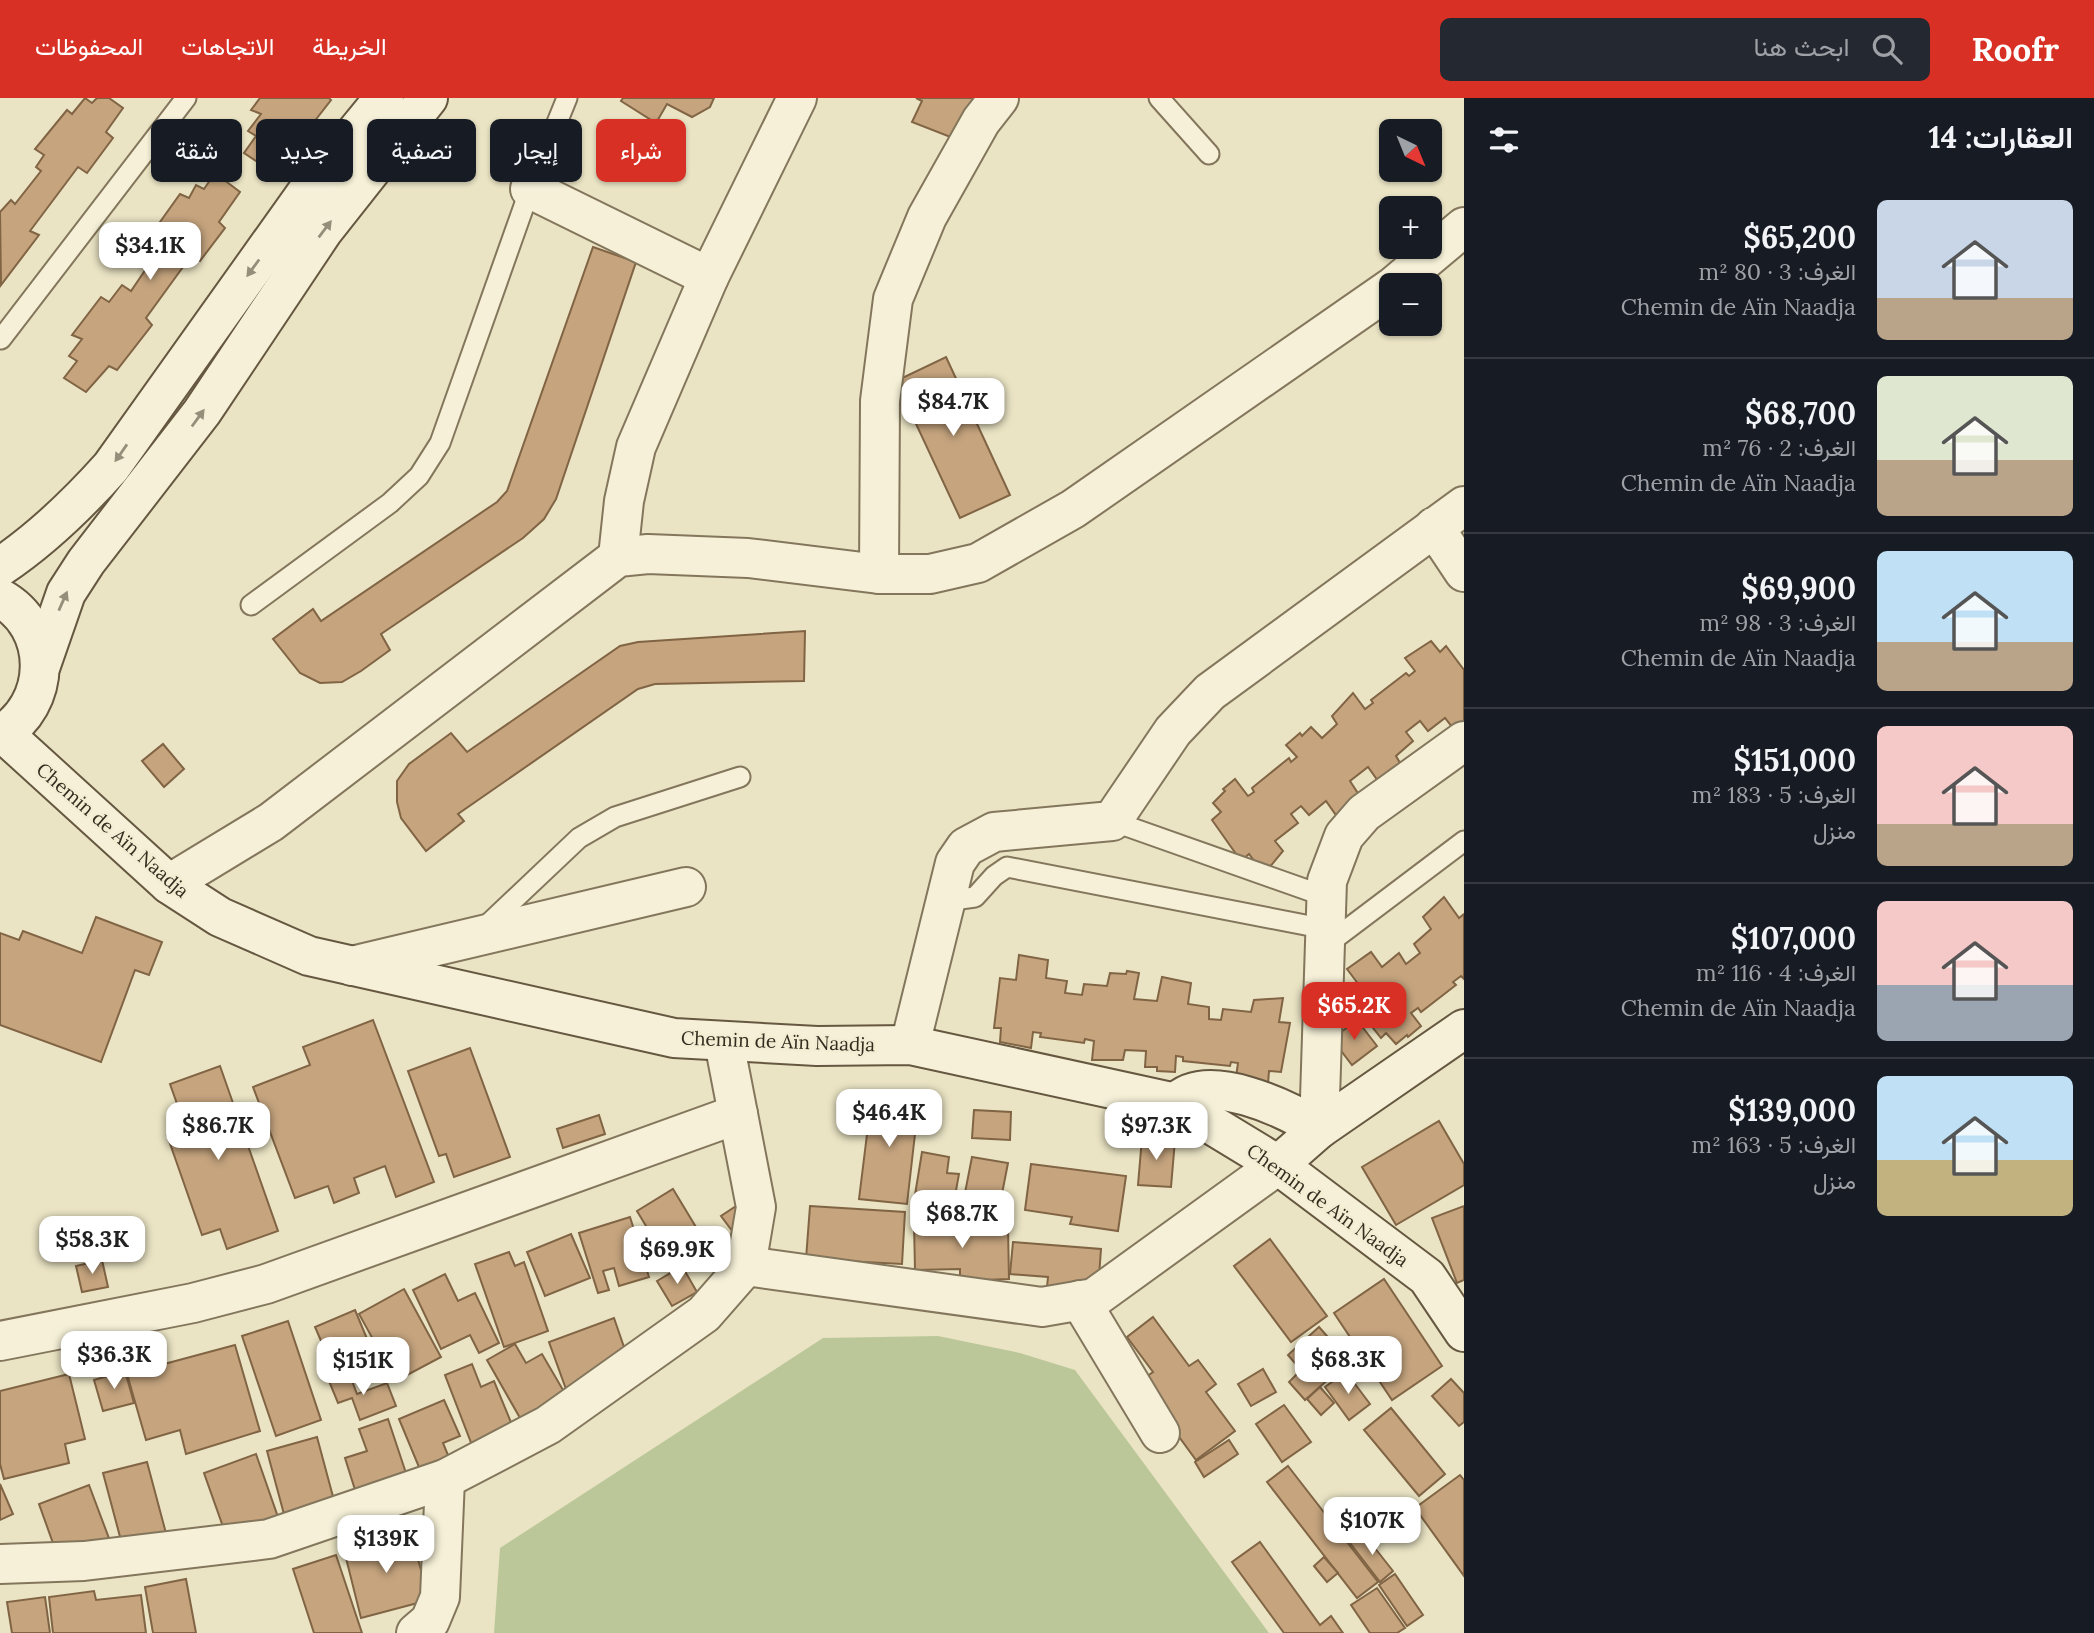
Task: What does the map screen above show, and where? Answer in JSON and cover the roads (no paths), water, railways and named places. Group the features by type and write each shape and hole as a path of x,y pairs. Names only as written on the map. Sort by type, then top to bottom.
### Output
{"street":[{"path":"0,568 77,505 111,467 307,192 384,98"},
{"path":"1,734 19,721 31,704 39,686 41,665 66,593 86,562 202,412 323,231 428,98"},
{"path":"618,557 624,501 636,447 709,277 797,98"},
{"path":"879,574 880,401 893,299 927,217 990,106"},
{"path":"530,188 709,277"},
{"path":"1410,273 1464,227"},
{"path":"169,884 271,822 618,557 648,554 748,558 879,574 930,574 978,564 1073,509 1379,297"},
{"path":"910,1045 956,863 966,847 995,832 1112,821 1173,731 1210,692 1449,516 1464,572"},
{"path":"0,598 26,621 37,642 41,665"},
{"name":"Chemin de Aïn Naadja","path":"1,734 169,884 220,917 309,956 674,1038 817,1046 910,1045 1176,1103 1278,1165 1427,1277 1464,1332"},
{"path":"1319,1129 1327,881 1344,836 1364,813 1464,741"},
{"path":"352,966 686,887"},
{"path":"746,1266 1042,1307 1094,1298 1278,1165 1319,1129 1464,1029"},
{"path":"0,1564 84,1560 269,1539 445,1479 559,1417 704,1314 746,1266 756,1207 724,1042"},
{"path":"1176,1103 1190,1092 1213,1090 1260,1100 1319,1129"},
{"path":"0,1341 193,1303 266,1284 738,1114"},
{"path":"1080,1300 1160,1433"},
{"path":"416,1633 430,1621 440,1597 445,1479"}],"lane":[{"path":"1,339 186,98"},
{"path":"251,606 390,503 419,476 440,443 530,188 567,98"},
{"path":"1159,98 1209,154"},
{"path":"474,937 579,838 615,817 740,777"},
{"path":"1112,821 1326,924"},
{"path":"946,901 975,897 994,876 1007,867 1326,924 1464,841"}]}
